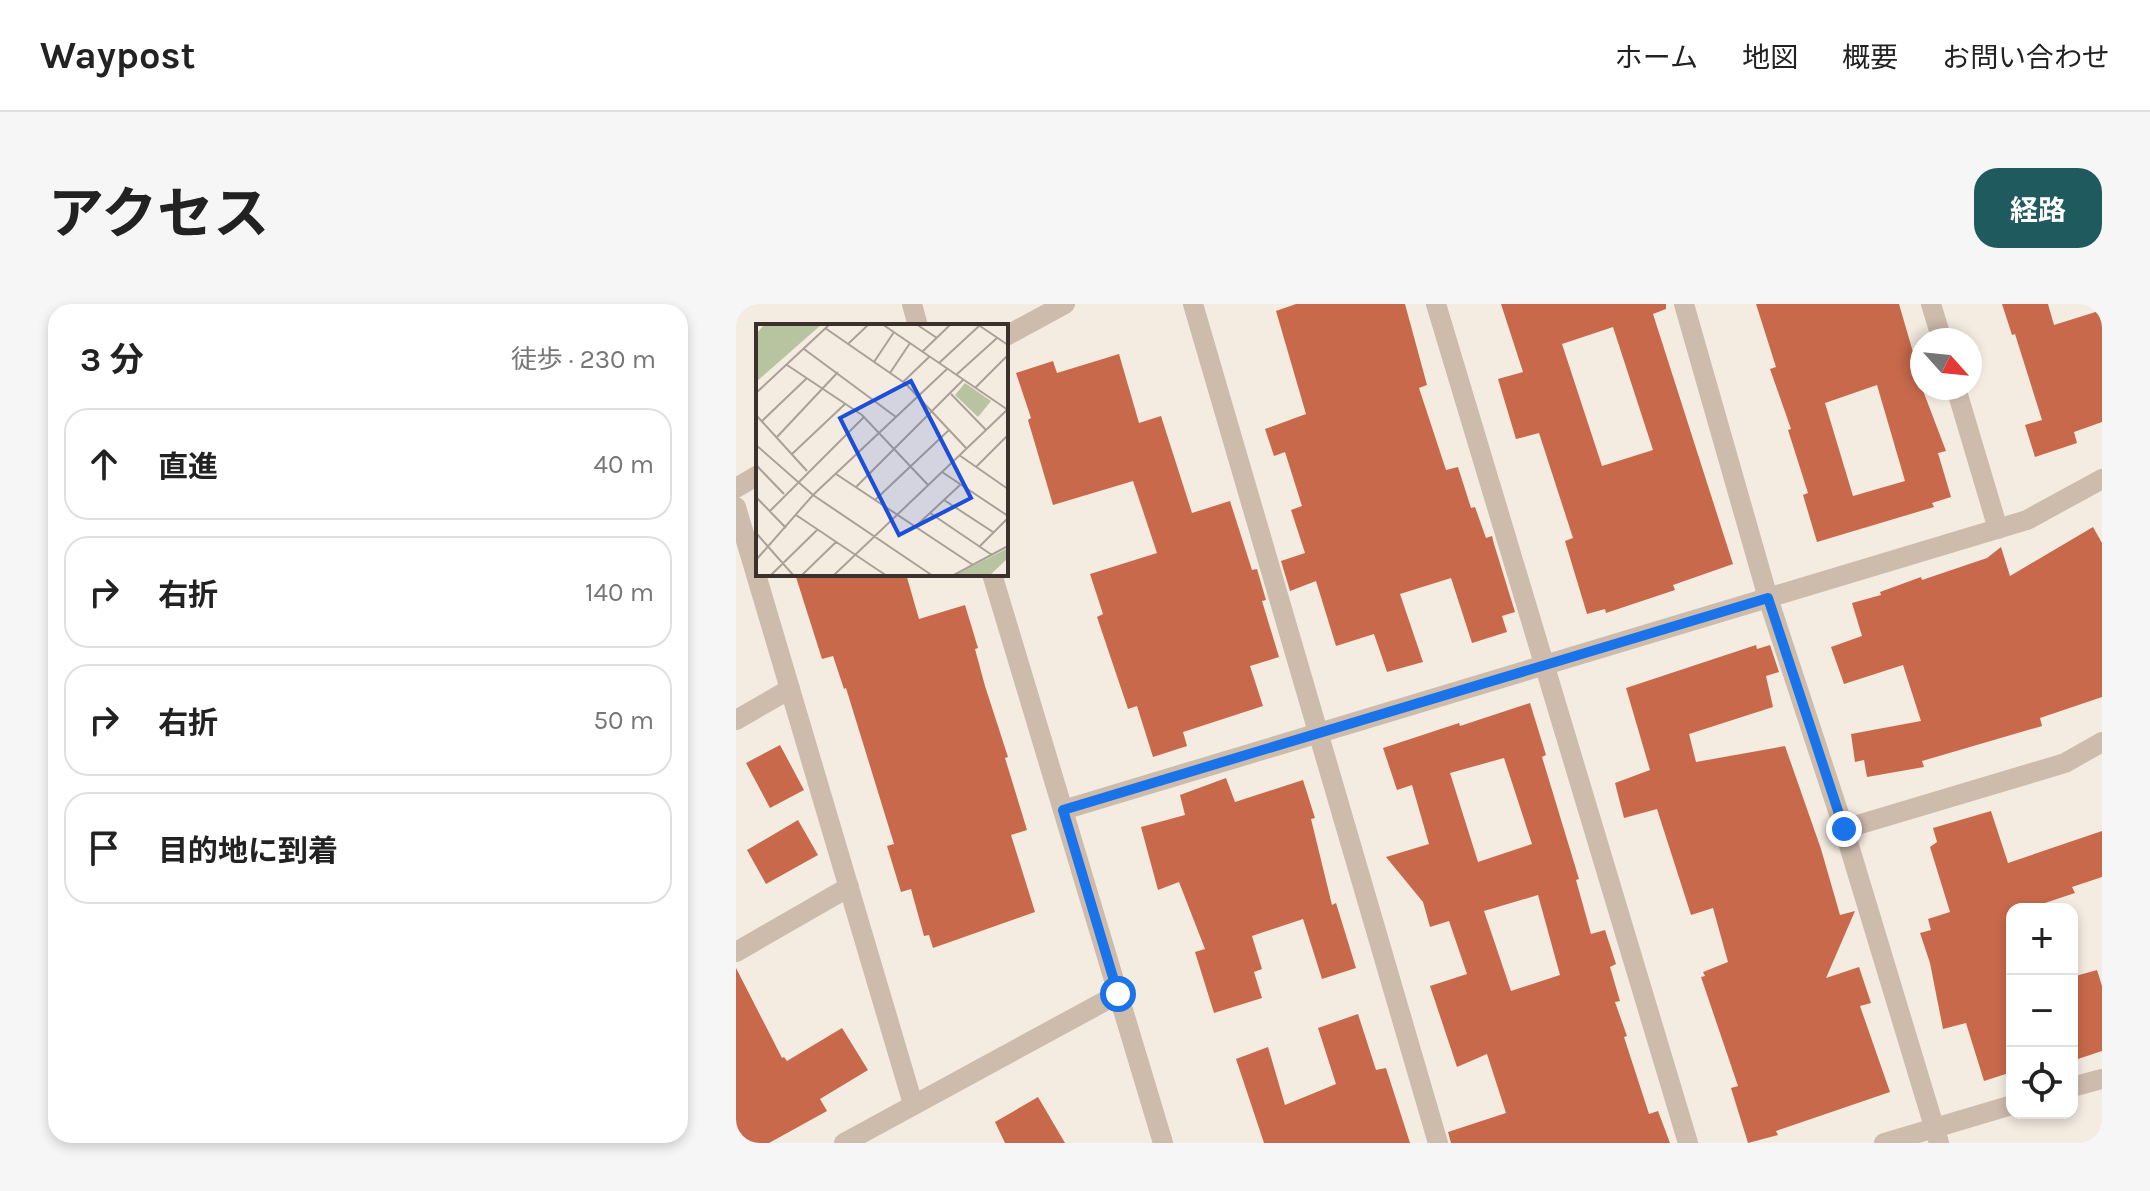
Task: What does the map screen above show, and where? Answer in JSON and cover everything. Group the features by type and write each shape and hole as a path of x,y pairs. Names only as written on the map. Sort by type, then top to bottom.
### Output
{"street":[{"path":"912,304 917,324"},
{"path":"1008,335 1065,304"},
{"path":"1193,304 1438,1143"},
{"path":"1436,304 1688,1143"},
{"path":"1684,304 1768,598 1844,829 1936,1136"},
{"path":"1931,304 1938,328"},
{"path":"1960,400 1998,529"},
{"path":"736,488 756,476"},
{"path":"1063,810 2027,520 2102,479"},
{"path":"736,507 756,574"},
{"path":"756,576 913,1104"},
{"path":"993,576 1163,1143"},
{"path":"736,720 790,689"},
{"path":"1844,829 2065,763 2102,742"},
{"path":"736,952 849,887"},
{"path":"844,1143 1118,994"},
{"path":"2078,1085 2102,1079"},
{"path":"1884,1143 1936,1136 2006,1107"}],"building":[{"path":"1296,304 1405,304 1427,385 1419,388 1446,470 1458,467 1471,508 1475,507 1486,538 1492,536 1515,612 1502,616 1507,632 1472,643 1451,578 1400,594 1423,662 1387,672 1374,634 1336,646 1316,581 1290,591 1281,561 1305,553 1291,510 1302,506 1285,452 1274,456 1265,429 1306,414 1276,311"},
{"path":"1501,304 1666,304 1666,309 1653,314 1733,564 1673,585 1675,590 1606,613 1605,609 1587,614 1565,541 1573,538 1539,433 1516,439 1498,379 1523,372","holes":["1613,327 1653,450 1602,466 1562,344"]},
{"path":"1756,304 1899,304 1910,342 1910,400 1927,400 1946,451 1938,453 1951,497 1932,503 1934,507 1817,542 1803,495 1808,493 1788,430 1791,429 1770,369 1776,367","holes":["1877,385 1905,481 1853,496 1825,403"]},
{"path":"2002,304 2048,304 2054,325 2102,310 2102,422 2074,432 2077,443 2035,457 2025,425 2042,420 2015,334 2012,335"},
{"path":"1119,354 1139,423 1161,416 1192,513 1230,501 1252,570 1257,569 1266,600 1262,601 1279,657 1250,666 1263,706 1183,732 1187,746 1153,757 1137,706 1128,709 1097,617 1103,614 1090,574 1157,553 1133,481 1053,505 1016,373 1053,361 1057,373"},
{"path":"2093,527 2102,543 2102,697 2040,718 2042,726 1922,761 1924,767 1867,777 1864,760 1855,762 1851,734 1921,721 1903,665 1844,684 1831,647 1862,636 1852,603 1881,595 1880,592 1921,577 1922,580 1987,558 2001,547 2010,576"},
{"path":"796,576 907,576 919,619 965,605 1027,830 1011,835 1035,912 933,948 929,935 924,936 911,889 901,892 887,846 894,844 846,688 833,656 822,659"},
{"path":"1756,645 1757,649 1770,645 1779,672 1766,676 1773,707 1689,734 1696,762 1785,746 1840,915 1855,911 1826,978 1859,967 1871,1003 1860,1006 1890,1092 1776,1131 1778,1135 1748,1143 1731,1088 1738,1086 1701,977 1705,976 1703,972 1728,962 1713,908 1691,915 1657,809 1624,818 1615,783 1650,770 1626,688"},
{"path":"1530,703 1546,755 1542,757 1579,879 1576,880 1591,934 1605,930 1616,964 1610,967 1620,1001 1615,1002 1627,1036 1624,1037 1649,1114 1658,1111 1670,1143 1451,1143 1448,1132 1506,1113 1487,1054 1457,1067 1430,986 1467,974 1449,921 1430,927 1423,902 1386,857 1429,844 1412,785 1397,790 1383,748 1459,723 1460,726","holes":["1504,758 1532,844 1478,862 1450,773","1538,895 1560,975 1511,991 1484,911"]},
{"path":"780,745 804,790 770,808 746,763"},
{"path":"1226,778 1235,802 1303,780 1315,818 1311,819 1332,905 1336,903 1356,968 1322,979 1303,919 1252,936 1262,969 1254,972 1262,998 1214,1013 1195,952 1205,949 1179,882 1158,890 1141,827 1185,815 1180,795"},
{"path":"1991,811 2008,863 2102,831 2102,877 2072,887 2075,893 2045,903 2006,903 2006,1074 1984,1081 1966,1023 1943,1029 1930,963 1920,933 1931,930 1928,919 1950,912 1930,847 1937,842 1933,828"},
{"path":"798,820 818,855 766,884 747,850"},
{"path":"736,968 782,1058 787,1061 842,1028 868,1070 820,1099 827,1111 769,1143 736,1143"},
{"path":"2097,970 2102,986 2102,1051 2078,1059 2078,1047 2078,975"},
{"path":"1358,1014 1376,1070 1386,1068 1410,1143 1264,1143 1236,1059 1268,1047 1285,1105 1336,1084 1318,1028"},
{"path":"1038,1097 1065,1143 1005,1143 995,1122"}],"route":[{"path":"1118,994 1063,810 1768,598 1844,829"}]}
